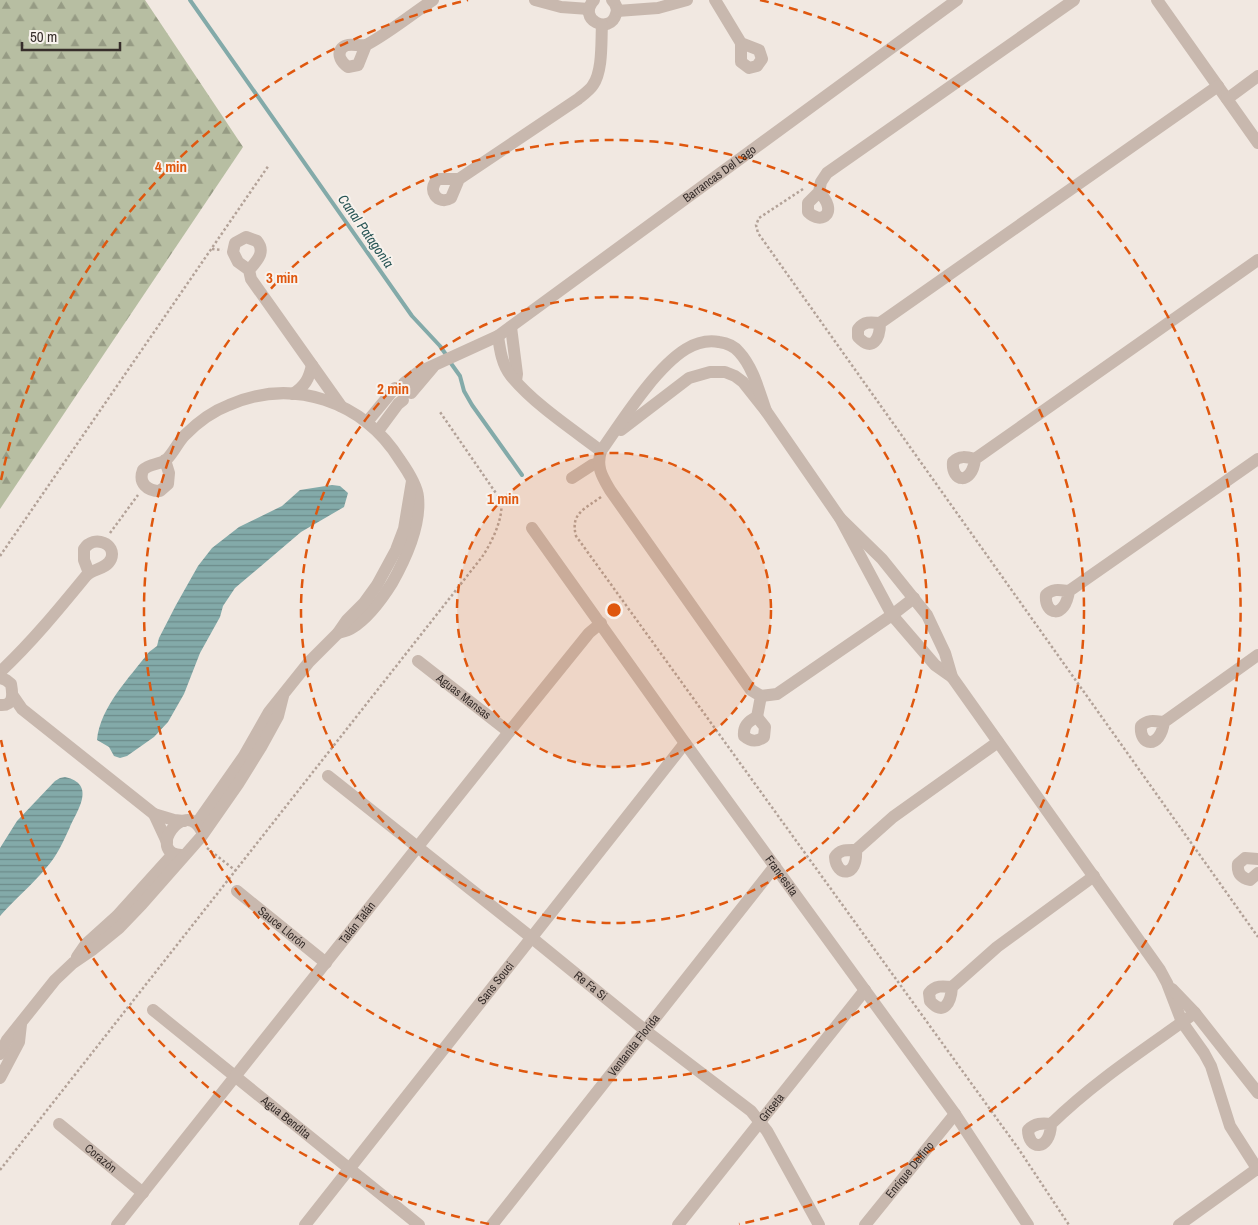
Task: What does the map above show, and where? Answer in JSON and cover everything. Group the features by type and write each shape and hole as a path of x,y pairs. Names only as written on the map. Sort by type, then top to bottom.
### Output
{"street":[{"path":"366,45 433,0"},
{"path":"535,0 561,7 592,5 591,18 602,25 611,22 616,16 614,6 658,8 687,0"},
{"path":"715,0 741,43"},
{"name":"Barrancas Del Lago","path":"403,391 436,363 498,336 957,0"},
{"path":"819,192 821,182 827,173 1074,0"},
{"path":"1158,0 1258,143"},
{"path":"459,179 578,99 593,86 599,65 602,25"},
{"path":"1226,98 1258,76"},
{"path":"880,323 1218,86"},
{"path":"975,459 1258,260"},
{"path":"249,270 251,279 341,406"},
{"path":"511,326 517,374 516,381"},
{"path":"498,336 501,356 511,376 523,390 600,457"},
{"path":"572,478 592,465 600,457 610,438 643,392 658,375 686,348 701,342 727,343 738,351 748,365 766,411"},
{"path":"293,394 307,382 312,365"},
{"path":"610,438 689,378 710,372 725,372 735,376 743,382 766,411 840,518 892,615 935,665 952,677"},
{"path":"367,422 403,391"},
{"path":"378,431 398,404 403,391"},
{"path":"165,460 170,479 165,488 160,491 154,491 144,485 141,480 143,470 152,464 165,460 186,435 205,419 241,400 269,394 293,394 314,397 354,412 378,431 396,452 412,481 404,529 389,566 364,603 309,662 269,712 244,756 197,823"},
{"path":"600,457 599,471 610,490 751,690 761,696 777,694 914,598"},
{"path":"1069,591 1258,459"},
{"path":"840,518 882,558 927,614 936,632 952,677 1160,970 1182,1022 1211,1066 1230,1126 1258,1169 1179,1225"},
{"name":"Francesita","path":"532,528 685,743 955,1114 1028,1225"},
{"path":"0,672 64,604 89,573 102,568 110,561 111,551 103,543 91,542 84,549 84,560 89,573"},
{"name":"Talán Talán","path":"117,1225 509,732 589,633 601,623"},
{"path":"1164,722 1258,655"},
{"path":"12,660 6,694 22,709 154,814 175,850"},
{"name":"Aguas Mansas","path":"418,661 509,732"},
{"path":"0,1054 8,1040 55,980 73,963 119,928 142,904 175,850 200,839 261,747 278,716 283,696"},
{"path":"757,717 761,696"},
{"path":"856,850 893,817 998,742"},
{"name":"Sans Souci","path":"305,1225 685,743"},
{"name":"Re Fa Si","path":"328,776 646,1031 750,1111 760,1122 819,1225"},
{"path":"154,814 174,820 197,823 202,832 200,839"},
{"path":"175,850 168,834 172,828 184,821"},
{"path":"1258,859 1245,858 1238,864 1240,875 1246,879 1250,880 1258,873"},
{"name":"Ventanita Florida","path":"492,1225 775,866"},
{"path":"952,987 996,947 1094,876"},
{"name":"Sauce Llorón","path":"237,891 326,963"},
{"path":"1167,983 1194,1013 1258,1092"},
{"name":"Griseta","path":"678,1225 865,990"},
{"name":"Agua Bendita","path":"153,1010 419,1225"},
{"path":"1051,1124 1074,1102 1119,1066 1194,1013"},
{"path":"0,1078 19,1042 21,1024"},
{"name":"Enrique Delfino","path":"865,1225 955,1114"},
{"name":"Corazón","path":"59,1124 143,1193"}],"path":[{"path":"0,556 269,166"},
{"path":"804,188 759,218 756,225 758,233 1258,936"},
{"path":"0,1170 492,543 503,506 440,412"},
{"path":"103,543 144,485"},
{"path":"610,490 577,515 574,520 576,536 1018,1148 1070,1225"},
{"path":"200,839 236,871"}],"green space":[{"path":"0,0 145,0 243,147 0,509"}],"water":[{"path":"332,485 340,486 348,493 344,507 301,532 235,588 223,606 220,617 200,653 184,694 168,722 154,737 127,756 120,758 114,756 109,747 97,740 104,716 125,682 149,652 157,646 159,638 176,605 198,566 212,548 239,527 282,506 300,490"},
{"path":"65,777 75,781 80,786 82,792 82,799 77,813 60,849 50,863 0,916 0,848 17,821 55,781"}],"waterway":[{"name":"Canal Patagonia","path":"190,0 412,316 447,356"},
{"name":"Canal Patagonia","path":"450,362 460,376 464,391 472,405 522,475"}]}
